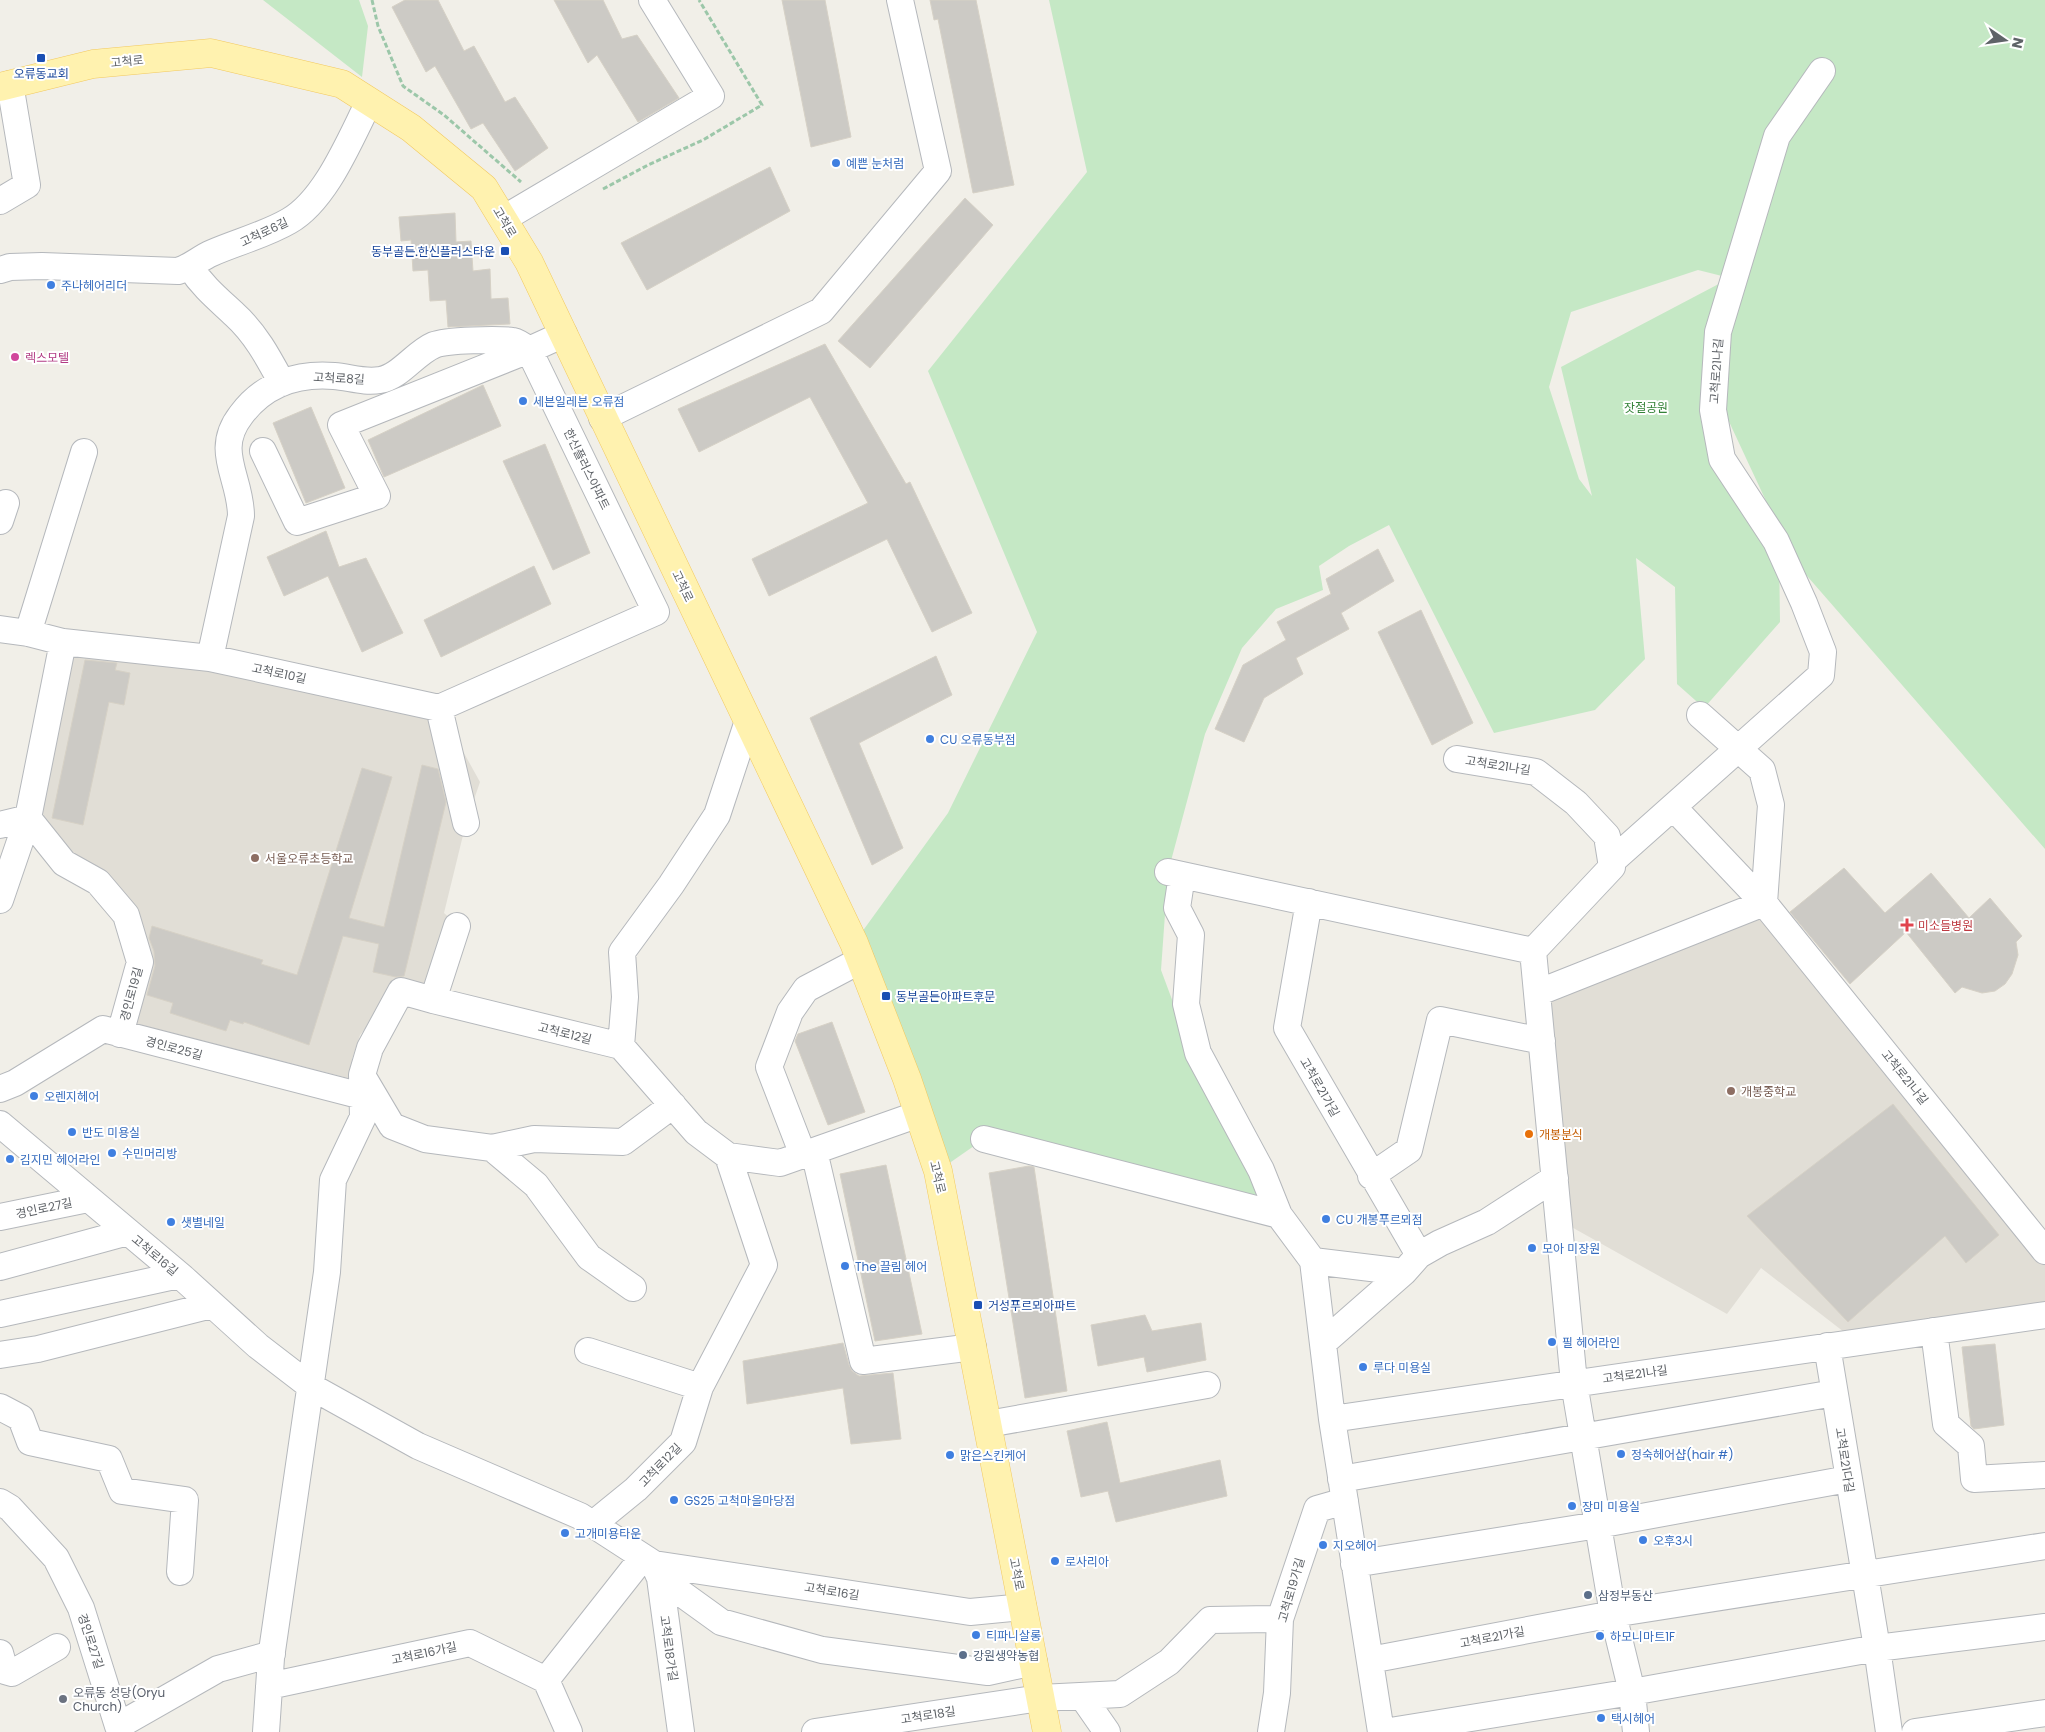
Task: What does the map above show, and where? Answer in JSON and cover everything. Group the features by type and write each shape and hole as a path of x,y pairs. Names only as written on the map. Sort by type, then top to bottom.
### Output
{"main road":[{"name":"고척로","path":"5,86 93,64 211,53 342,84 411,128 484,188 529,262 748,721 860,960 919,1114 938,1171 1047,1732"}],"street":[{"path":"503,219 711,96 652,0"},
{"path":"602,418 821,311 938,171 900,0"},
{"name":"고척로21나길","path":"1611,862 1821,675 1823,652 1804,603 1776,542 1722,459 1713,410 1718,332 1778,136 1822,72"},
{"name":"고척로","path":"0,201 27,185 5,86"},
{"name":"고척로6길","path":"0,270 10,267 42,266 178,271 190,267 211,253 236,245 291,221 321,192 370,102"},
{"path":"190,267 202,285 236,316 265,351 282,383"},
{"path":"263,450 297,522 377,496 341,425 530,350 564,334"},
{"name":"고척로8길","path":"210,658 241,516 241,499 227,456 228,438 240,415 255,399 272,386 311,376 381,380 393,374 434,345 455,341 514,341 530,350"},
{"name":"한신플러스아파트","path":"438,708 656,612 530,350"},
{"path":"28,633 84,452"},
{"name":"고척로10길","path":"0,629 28,633 63,642 210,658 438,708"},
{"path":"0,900 28,818 63,642"},
{"path":"438,708 466,823"},
{"path":"1537,993 1764,903 1771,805 1762,770 1737,750 1700,715"},
{"path":"748,721 716,815 671,885 622,952 625,996 621,1046 696,1132 728,1156 780,1164 919,1114"},
{"name":"고척로21나길","path":"1457,759 1536,772 1576,803 1607,836 1612,867 1533,950"},
{"name":"고척로21나길","path":"1672,807 1764,903 2045,1251"},
{"path":"0,825 28,818"},
{"name":"경인로19길","path":"28,818 64,863 98,882 126,915 140,962 120,1034"},
{"path":"1636,1732 1632,1692 1613,1614 1581,1436 1574,1383 1533,950 1175,874 1177,908 1191,935 1186,1004 1198,1053 1261,1170 1279,1216 1313,1262 1332,1418 1354,1564 1383,1732 1632,1692 1877,1648 2045,1627"},
{"name":"고척로21가길","path":"1309,902 1287,1028 1370,1176 1411,1264"},
{"path":"433,1000 457,926"},
{"path":"860,960 806,989 790,1012 769,1067 809,1153 863,1361 973,1347"},
{"name":"고척로12길","path":"362,1085 370,1048 401,991 621,1046"},
{"path":"1370,1176 1409,1150 1440,1020 1542,1041"},
{"name":"경인로25길","path":"0,1089 15,1083 103,1029 362,1085"},
{"path":"362,1085 392,1126 425,1140 492,1148 534,1139 623,1142 673,1106"},
{"path":"266,1732 272,1654 327,1272 333,1180 363,1117 362,1085"},
{"name":"고척로16길","path":"4,1134 88,1199 258,1346 310,1386 418,1446 580,1516 652,1566 970,1612 1023,1607"},
{"path":"984,1139 1279,1216"},
{"path":"492,1148 536,1185 589,1257 633,1288"},
{"name":"고척로12길","path":"593,1524 636,1489 683,1442 700,1387 764,1265 728,1156"},
{"path":"1323,1343 1411,1264 1440,1243 1487,1222 1555,1178"},
{"name":"경인로27길","path":"0,1217 88,1199"},
{"path":"0,1267 128,1232"},
{"path":"1313,1262 1411,1264"},
{"path":"0,1314 178,1275"},
{"path":"0,1355 38,1350 212,1305"},
{"name":"고척로21나길","path":"1574,1383 2045,1315"},
{"path":"1934,1331 1946,1424 1972,1446 1974,1479 2045,1475"},
{"name":"고척로21다길","path":"1826,1346 1877,1648 1888,1732"},
{"path":"588,1351 700,1387"},
{"path":"1332,1418 1574,1383"},
{"path":"988,1424 1207,1385"},
{"path":"1343,1490 1581,1436 1834,1393"},
{"path":"0,1408 20,1418 30,1442 109,1459 122,1491 185,1500 180,1572"},
{"path":"1354,1564 1598,1525 1848,1479"},
{"name":"고척로19가길","path":"1271,1732 1277,1693 1280,1618 1317,1509 1343,1490"},
{"name":"경인로27길","path":"0,1502 10,1508 56,1558 81,1608 118,1726 218,1669 272,1654"},
{"path":"1613,1614 1863,1573 2045,1546"},
{"path":"569,1732 546,1680 652,1566 721,1622 822,1650 988,1672 1034,1662"},
{"name":"고척로18가길","path":"652,1566 681,1732"},
{"name":"고척로21가길","path":"1370,1660 1613,1614"},
{"path":"1040,1698 1120,1694 1169,1662 1210,1620 1280,1618"},
{"name":"고척로16가길","path":"269,1686 470,1643 546,1680"},
{"path":"0,1653 4,1671 12,1673 57,1646"},
{"path":"1082,1696 1107,1732"},
{"name":"고척로18길","path":"815,1732 1040,1698"},
{"path":"1914,1732 2045,1713"}],"path":[{"path":"372,0 378,26 403,86 444,115 528,188"},
{"path":"598,192 648,165 703,140 762,105 699,0"}],"shaded area":[{"name":"서울오류초등학교","path":"63,642 439,708 480,782 466,823 444,913 454,922 433,991 399,986 360,1035 352,1059 352,1079 130,1022 126,915 28,818"},
{"name":"개봉중학교","path":"1764,903 2045,1251 2045,1315 1857,1342 1761,1268 1727,1314 1559,1220 1537,993"}],"green space":[{"path":"263,0 359,0 368,26 362,77"},
{"name":"잣절공원","path":"1049,0 2045,0 2045,849 1794,561 1725,413 1717,385 1725,488 1779,549 1780,622 1704,708 1677,684 1675,587 1636,558 1645,659 1595,710 1494,733 1389,525 1349,546 1319,566 1323,590 1276,609 1242,648 1205,734 1168,872 1161,970 1203,1083 1279,1215 984,1139 938,1171 854,943 948,813 1037,632 928,371 1087,172","holes":["1698,270 1730,278 1561,367 1592,496 1579,479 1549,387 1571,312"]}],"building":[{"path":"405,0 438,0 464,51 474,46 505,102 515,97 548,148 515,171 483,123 471,129 435,66 426,72 392,7"},
{"path":"554,0 603,0 622,39 637,35 679,98 638,122 597,55 588,63"},
{"path":"782,0 825,0 851,137 811,147"},
{"path":"930,0 976,0 1014,185 973,193 938,19 934,20"},
{"path":"770,167 790,211 647,290 621,243"},
{"path":"965,198 993,225 870,368 838,341"},
{"path":"455,213 456,242 471,241 473,271 490,269 491,299 508,298 510,324 448,327 446,300 430,301 428,270 413,271 411,240 401,241 399,217"},
{"path":"825,344 906,484 910,482 972,613 932,632 887,539 769,596 752,559 868,503 810,397 699,452 678,409"},
{"path":"483,385 501,426 384,477 368,440"},
{"path":"311,407 345,488 306,503 273,423"},
{"path":"545,444 590,553 553,570 503,461"},
{"path":"326,531 339,567 366,558 403,633 362,652 328,576 284,596 267,557"},
{"path":"1378,549 1394,581 1341,613 1349,629 1296,658 1303,674 1264,698 1244,742 1215,729 1243,665 1286,640 1277,622 1331,594 1326,579"},
{"path":"534,566 551,604 441,657 424,620"},
{"path":"1421,610 1473,723 1432,745 1378,632"},
{"path":"936,656 952,695 859,743 903,848 872,865 810,718"},
{"path":"85,660 117,663 115,670 130,673 124,705 109,702 83,825 52,818"},
{"path":"422,765 438,769 446,802 404,976 396,977 373,972 379,944 343,936 309,1045 244,1022 243,1024 230,1020 226,1031 170,1013 173,1003 147,995 155,966 154,951 149,938 152,926 263,960 261,964 297,975 362,768 392,777 349,918 384,927"},
{"name":"미소들병원","path":"1844,868 1885,913 1931,873 1969,918 1990,898 2022,936 2016,942 2018,955 2012,974 2005,984 1995,991 1982,993 1962,987 1955,993 1906,932 1850,984 1790,912"},
{"path":"832,1022 865,1112 828,1125 795,1041 798,1034"},
{"path":"1893,1104 1999,1235 1966,1263 1945,1236 1848,1322 1747,1216"},
{"path":"886,1165 922,1334 875,1341 840,1174"},
{"path":"1029,1166 1034,1167 1067,1391 1025,1398 989,1173"},
{"path":"1145,1315 1152,1331 1201,1323 1206,1360 1147,1372 1144,1357 1098,1366 1091,1325"},
{"path":"843,1343 849,1365 852,1371 859,1376 893,1373 901,1439 851,1444 843,1388 747,1404 743,1361"},
{"path":"1995,1344 2004,1425 1974,1429 1971,1426 1962,1347"},
{"path":"1107,1422 1120,1483 1220,1460 1227,1496 1116,1522 1108,1491 1081,1497 1067,1431"}],"place":[{"name":"오류동교회","path":"41,58"},
{"name":"예쁜 눈처럼","path":"836,163"},
{"name":"동부골든.한신플러스타운","path":"505,251"},
{"name":"주나헤어리더","path":"51,285"},
{"name":"렉스모텔","path":"15,357"},
{"name":"세븐일레븐 오류점","path":"523,401"},
{"name":"CU 오류동부점","path":"930,739"},
{"name":"서울오류초등학교","path":"255,858"},
{"name":"미소들병원","path":"1907,925"},
{"name":"동부골든아파트후문","path":"886,996"},
{"name":"개봉중학교","path":"1731,1091"},
{"name":"오렌지헤어","path":"34,1096"},
{"name":"반도 미용실","path":"72,1132"},
{"name":"개봉분식","path":"1529,1134"},
{"name":"수민머리방","path":"112,1153"},
{"name":"김지민 헤어라인","path":"10,1159"},
{"name":"CU 개봉푸르뫼점","path":"1326,1219"},
{"name":"샛별네일","path":"171,1222"},
{"name":"모아 미장원","path":"1532,1248"},
{"name":"The 끌림 헤어","path":"845,1266"},
{"name":"거성푸르뫼아파트","path":"978,1305"},
{"name":"필 헤어라인","path":"1552,1342"},
{"name":"루다 미용실","path":"1363,1367"},
{"name":"정숙헤어샵(hair #)","path":"1621,1454"},
{"name":"맑은스킨케어","path":"950,1455"},
{"name":"GS25 고척마을마당점","path":"674,1500"},
{"name":"장미 미용실","path":"1572,1506"},
{"name":"고개미용타운","path":"565,1533"},
{"name":"오후3시","path":"1643,1540"},
{"name":"지오헤어","path":"1323,1545"},
{"name":"로사리아","path":"1055,1561"},
{"name":"삼정부동산","path":"1588,1595"},
{"name":"티파니살롱","path":"976,1635"},
{"name":"하모니마트1F","path":"1600,1636"},
{"name":"강원생약농협","path":"963,1655"},
{"name":"오류동 성당(Oryu Church)","path":"63,1699"},
{"name":"택시헤어","path":"1601,1718"}]}
